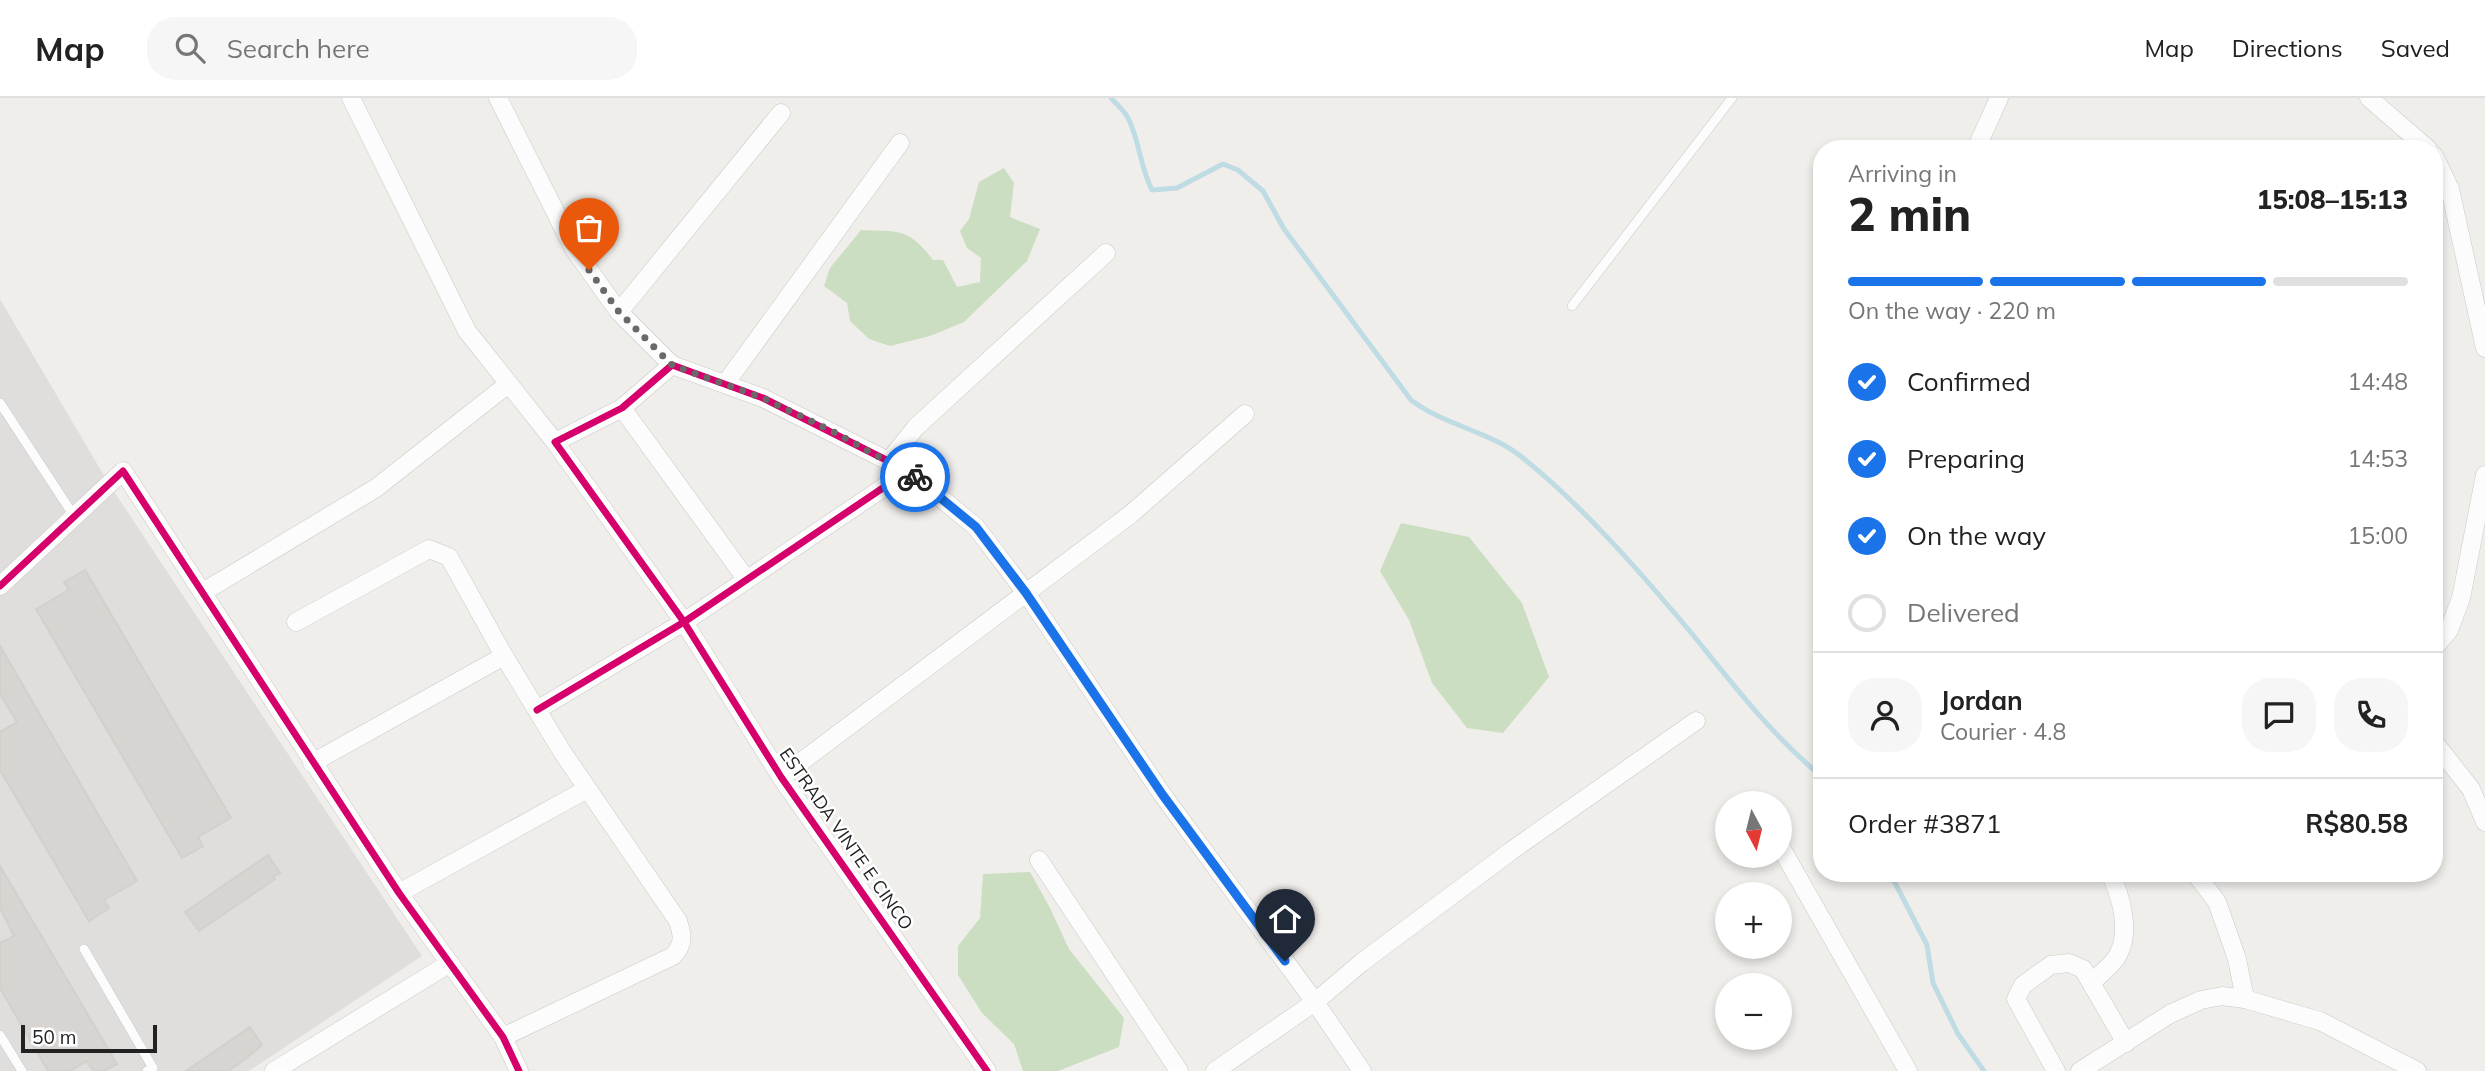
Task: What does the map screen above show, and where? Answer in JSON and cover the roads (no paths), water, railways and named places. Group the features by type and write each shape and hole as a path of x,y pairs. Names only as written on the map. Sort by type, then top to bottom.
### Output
{"street":[{"name":"ESTRADA VINTE E CINCO","path":"351,98 467,331 555,442 684,622 781,777 987,1071"},
{"path":"498,98 574,249 619,312 672,365 763,398 908,471 976,527 1026,593 1162,794 1315,1002 1362,1071"},
{"path":"1980,140 1999,98"},
{"path":"2369,98 2418,140"},
{"path":"619,312 781,113"},
{"path":"725,384 900,143"},
{"path":"2443,175 2450,189 2485,348"},
{"path":"889,461 916,427 1106,253"},
{"path":"555,442 622,408 672,365"},
{"path":"203,592 376,488 507,384"},
{"path":"622,408 747,580"},
{"path":"781,777 1131,514 1245,414"},
{"path":"0,586 123,471 399,893 503,1037 519,1071"},
{"path":"537,710 684,622 908,471"},
{"path":"2443,638 2449,631 2461,598 2485,475"},
{"path":"296,622 429,549 449,557 537,710 587,789 678,921 683,935 681,947 673,956 503,1037"},
{"path":"312,763 504,656"},
{"path":"1215,1071 1315,1002 1362,963 1511,851 1696,721"},
{"path":"2443,753 2471,789 2485,822"},
{"path":"399,893 587,789"},
{"path":"1039,860 1179,1071"},
{"path":"1792,867 1908,1071"},
{"path":"2091,983 2118,957 2123,940 2120,903 2113,882"},
{"path":"2202,882 2217,902 2237,959 2245,999"},
{"path":"274,1071 450,963"},
{"path":"2056,1071 2016,999 2023,985 2051,965 2069,963 2083,969 2126,1043"},
{"path":"2080,1071 2170,1014 2202,1000 2222,996 2245,999 2320,1021 2417,1071"}],"lane":[{"path":"1572,306 1732,98"},
{"path":"0,403 74,516"},
{"path":"84,948 153,1068 147,1071"},
{"path":"0,1035 22,1071"}],"waterway":[{"path":"1111,98 1129,120 1152,190 1177,188 1223,164 1238,170 1263,191 1284,229 1411,400 1438,416 1510,449 1569,498 1612,542 1754,709 1813,769"},
{"path":"1895,882 1927,945 1933,983 1958,1034 1984,1071"}]}
